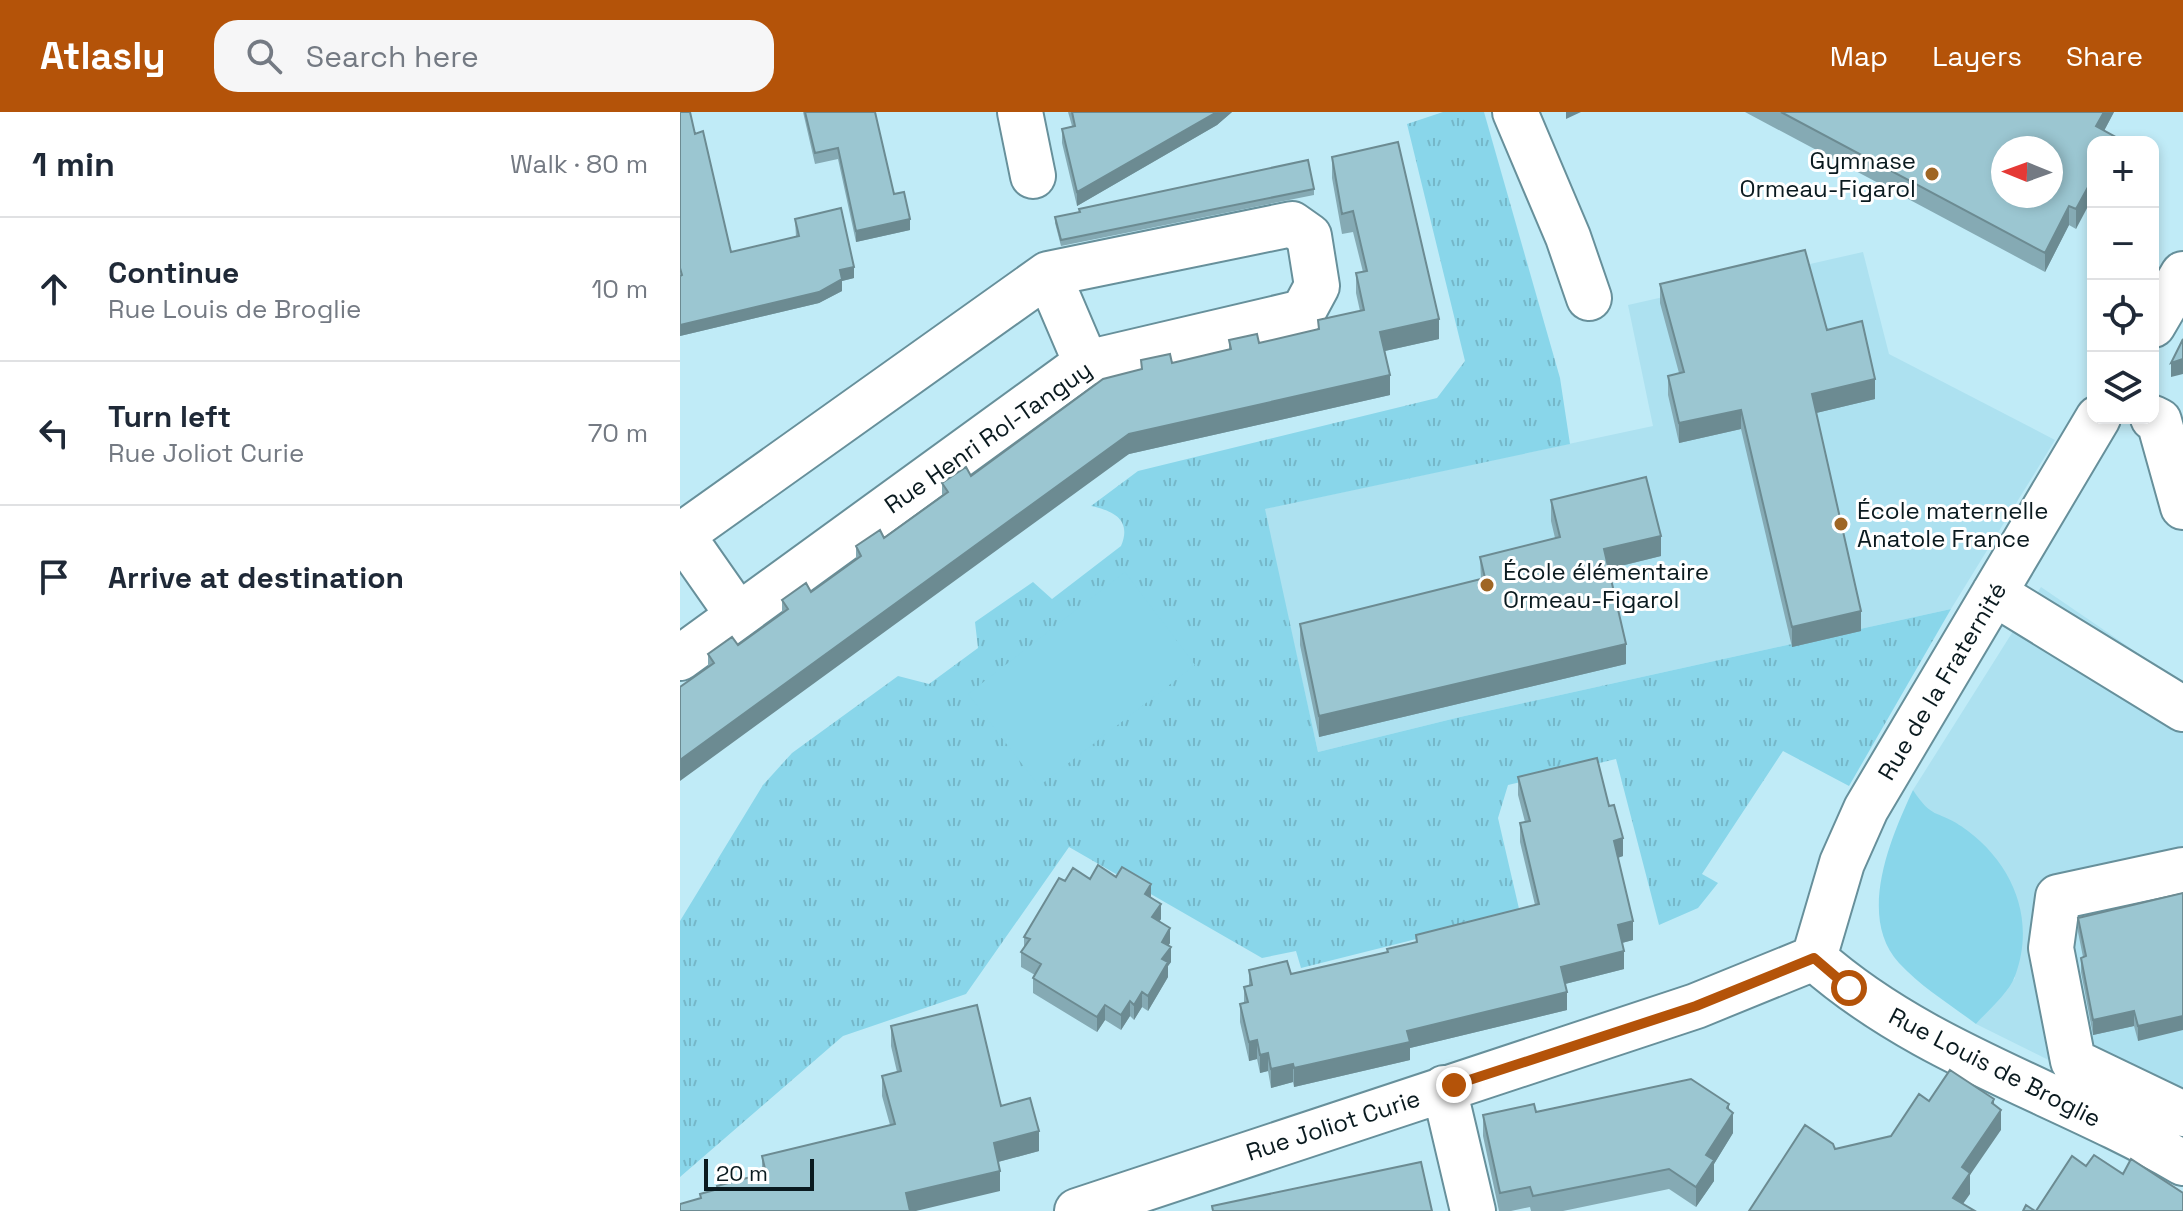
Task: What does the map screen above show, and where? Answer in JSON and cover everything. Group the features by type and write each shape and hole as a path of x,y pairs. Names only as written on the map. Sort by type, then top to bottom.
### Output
{"street":[{"path":"1020,112 1033,176"},
{"path":"1515,112 1568,237 1589,298"},
{"name":"Rue Henri Rol-Tanguy","path":"680,534 1048,274 1292,224 1309,236 1317,286 1303,312 1086,363 680,658"},
{"path":"1048,274 1086,363"},
{"path":"2159,315 2183,274"},
{"path":"2159,421 2183,507"},
{"name":"Rue de la Fraternité","path":"1814,958 1842,863 1866,809 2094,424"},
{"path":"680,534 738,615"},
{"path":"1994,593 2183,709"},
{"path":"2183,870 2058,897 2051,948 2073,1061 2183,1114"},
{"name":"Rue Joliot Curie","path":"1077,1211 1144,1200 1444,1088 1696,1006 1814,958"},
{"name":"Rue Louis de Broglie","path":"1814,958 1849,988 1933,1040 2183,1163"},
{"path":"1444,1088 1473,1211"}],"shaded area":[{"path":"1863,252 1889,354 2055,440 1951,609 1460,717 1318,752 1264,509 1653,426 1628,305"},
{"path":"2041,587 2183,684 2183,1127 1976,1024 2015,978 1960,825 1926,811 1913,790"}],"green space":[{"path":"1443,112 1484,112 1560,378 1570,444 1265,509 1318,752 1460,717 1951,609 1849,786 1783,751 1702,874 1718,883 1698,908 1659,925 1616,759 1508,785 1498,818 1520,913 1301,968 1296,951 1262,958 1069,847 966,994 843,1036 680,1177 680,921 763,785 792,753 898,676 929,684 978,648 975,622 1033,582 1052,599 1121,546 1124,529 1119,518 1091,506 1138,471 1437,398 1465,361 1407,124"},
{"path":"1125,572 1195,665 1039,786 968,694"},
{"path":"1913,790 1930,810 1961,826 1994,855 2015,892 2021,912 2021,954 2015,976 2003,995 1976,1024 1926,988 1899,963 1887,944 1880,923 1879,901 1887,854"}],"building":[{"path":"680,112 690,112 695,134 703,131 731,252 799,236 795,219 841,208 854,267 840,270 842,279 819,292 680,325"},
{"path":"805,112 875,112 894,194 904,192 910,219 856,231 838,148 815,153"},
{"path":"1072,112 1217,112 1077,192 1062,129 1075,126"},
{"name":"Gymnase Ormeau-Figarol","path":"1781,112 2104,112 2096,126 2114,136 2087,136 2087,189 2076,209 2069,206 2045,253"},
{"path":"1398,142 1439,319 1380,332 1390,375 1129,434 680,760 680,687 714,663 708,654 732,637 738,645 788,609 782,600 806,583 811,592 861,556 856,546 880,530 884,538 948,492 942,483 966,467 971,476 1103,379 1142,369 1141,360 1170,354 1172,363 1231,349 1229,340 1257,334 1259,343 1319,329 1318,320 1364,310 1356,273 1367,271 1353,211 1342,214 1332,157"},
{"path":"1308,160 1314,189 1061,240 1055,217 1080,212 1079,209"},
{"path":"1805,250 1827,330 1862,321 1875,379 1812,394 1861,611 1792,627 1741,410 1679,423 1668,376 1684,372 1660,284"},
{"path":"2183,339 2183,359 2171,363"},
{"path":"1646,477 1661,536 1604,549 1626,644 1319,716 1300,624 1485,578 1480,557 1560,537 1551,500"},
{"path":"1597,758 1609,806 1614,805 1623,838 1614,841 1633,921 1618,925 1624,951 1561,967 1567,992 1407,1031 1410,1042 1294,1068 1293,1064 1271,1069 1268,1053 1260,1055 1257,1040 1249,1042 1240,1004 1248,1002 1244,987 1252,985 1249,970 1287,961 1291,974 1388,952 1387,949 1417,942 1416,935 1539,904 1520,823 1530,821 1518,777"},
{"path":"1098,865 1116,877 1122,867 1151,884 1145,894 1161,904 1152,917 1170,928 1162,942 1171,947 1162,959 1168,962 1148,996 1142,992 1134,1005 1130,1001 1121,1015 1105,1005 1097,1017 1033,978 1041,964 1021,952 1030,939 1024,937 1059,878 1065,881 1073,868 1090,879"},
{"path":"2183,893 2183,1016 2138,1026 2134,1011 2093,1020 2081,958 2086,956 2078,918"},
{"path":"977,1005 1001,1106 1030,1098 1039,1131 994,1143 1000,1171 906,1193 910,1211 680,1211 680,1204 701,1198 700,1194 718,1189 717,1186 766,1173 762,1156 895,1124 882,1076 901,1071 891,1026"},
{"path":"1950,1070 1994,1099 1992,1103 2001,1110 1962,1167 1970,1173 1953,1198 1975,1211 1749,1211 1805,1125 1833,1144 1835,1149 1891,1136 1919,1094 1929,1101"},
{"path":"1691,1079 1729,1104 1727,1108 1733,1113 1706,1155 1714,1160 1696,1187 1669,1169 1533,1196 1530,1187 1500,1193 1483,1115 1534,1104 1536,1112"},
{"path":"2094,1155 2123,1174 2131,1159 2183,1193 2183,1211 2036,1211 2072,1156 2086,1166"},
{"path":"1421,1162 1432,1211 1213,1211 1212,1206"}],"place":[{"name":"Gymnase Ormeau-Figarol","path":"1932,174"},
{"name":"École maternelle Anatole France","path":"1841,524"},
{"name":"École élémentaire Ormeau-Figarol","path":"1487,585"}],"route":[{"path":"1454,1085 1696,1006 1814,958 1849,988"}]}
